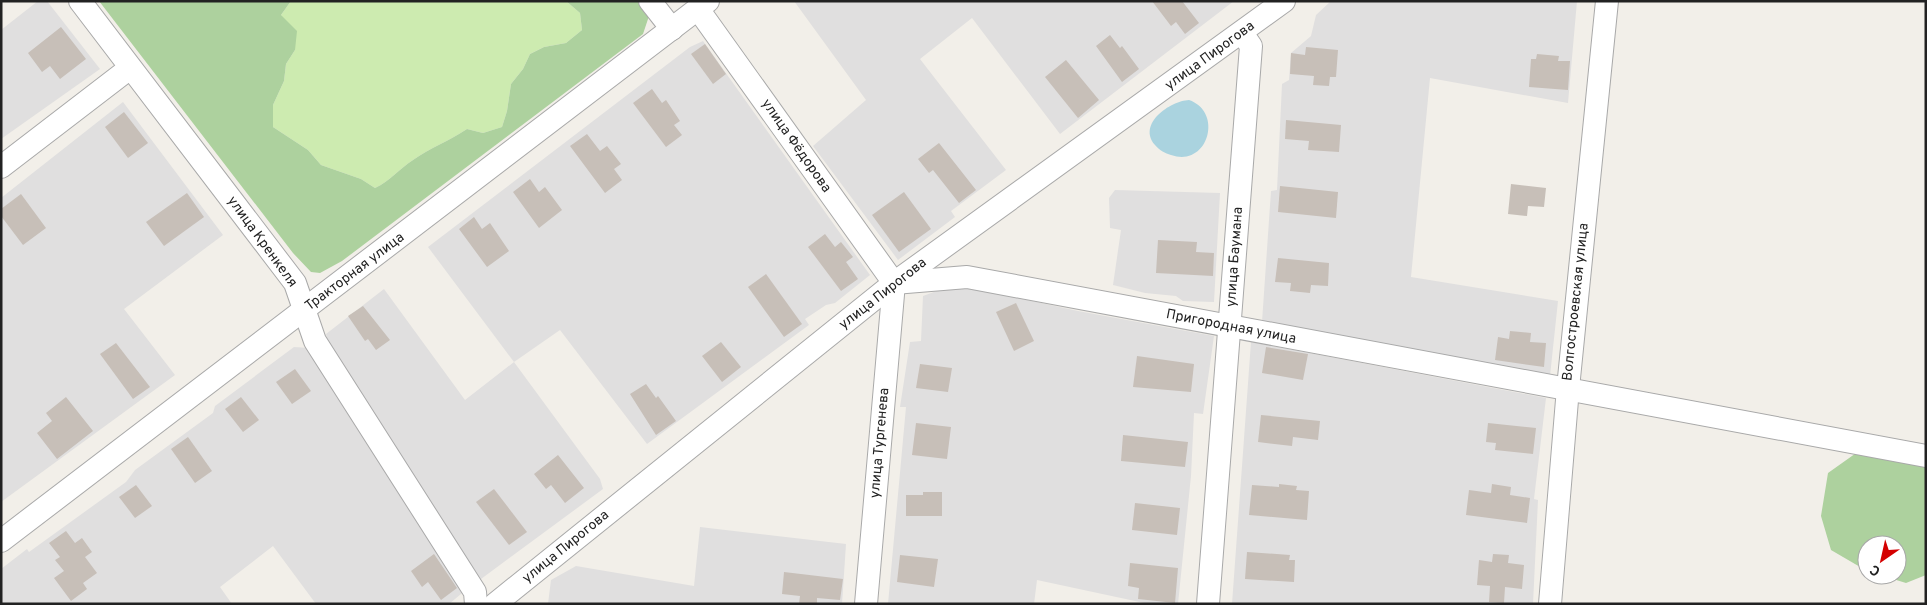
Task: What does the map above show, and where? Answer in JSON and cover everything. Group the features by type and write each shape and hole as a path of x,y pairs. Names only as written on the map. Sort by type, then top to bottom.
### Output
{"street":[{"name":"улица Кренкеля","path":"80,1 295,283 316,341 475,592 476,604"},
{"path":"650,1 672,29"},
{"name":"улица Пирогова","path":"495,604 894,283 1284,1"},
{"name":"Волгостроевская улица","path":"1550,604 1568,388 1607,1"},
{"name":"Тракторная улица","path":"1,541 703,5"},
{"name":"улица Фёдорова","path":"703,5 894,283"},
{"name":"улица Баумана","path":"1208,604 1251,46 1242,33"},
{"path":"1,167 130,68"},
{"name":"Пригородная улица","path":"894,283 967,277 1926,456"},
{"name":"улица Тургенева","path":"866,604 894,283"}],"shaded area":[{"path":"38,1 47,1 100,69 1,139 1,30"},
{"path":"794,1 1234,1 1060,134 972,18 920,59 1006,170 951,211 955,217 898,260 813,146 866,100"},
{"path":"1331,1 1577,1 1568,103 1430,78 1411,277 1558,301 1550,376 1262,322 1271,191 1277,190 1282,84 1289,80 1291,53 1311,36 1316,15"},
{"path":"703,41 870,275 835,303 826,305 805,319 809,325 647,444 560,330 514,362 428,247 690,47"},
{"path":"123,102 223,235 124,309 175,375 1,502 1,198"},
{"path":"1115,190 1220,193 1214,302 1183,301 1176,296 1145,293 1113,285 1121,230 1110,228 1109,198"},
{"path":"950,286 972,288 1078,311 1214,336 1203,414 1194,413 1191,476 1178,604 1149,604 1037,580 1034,604 888,604 906,407 900,407 910,342 921,341 923,296"},
{"path":"384,289 465,400 514,362 600,479 603,489 481,579 448,534 328,344 326,334"},
{"path":"1251,342 1546,398 1534,499 1538,500 1533,604 1232,604"},
{"path":"294,347 309,348 467,589 449,604 316,604 273,546 220,587 232,604 1,604 1,569 27,549 29,552 126,482 135,470 213,413 215,406"},
{"path":"700,527 846,544 842,604 548,604 551,580 576,566 694,586"}],"green space":[{"path":"99,1 291,1 281,15 297,31 295,50 286,64 284,81 273,105 273,127 308,150 321,165 361,179 375,188 419,156 467,129 483,133 502,127 507,111 511,84 523,69 530,54 544,47 566,43 582,30 580,13 566,1 637,1 649,16 643,34 342,261 320,273 311,272 293,253"},
{"path":"291,1 566,1 580,13 582,30 566,43 544,47 530,54 523,69 511,84 507,111 502,127 483,133 467,129 408,163 375,188 361,179 321,165 308,150 273,127 273,105 284,81 286,64 295,50 281,15"},
{"path":"1859,451 1926,459 1926,575 1907,583 1907,535 1857,535 1857,565 1831,550 1821,516 1828,473"}],"water":[{"path":"1189,100 1200,106 1206,115 1207,137 1194,154 1184,157 1165,153 1155,145 1151,137 1150,129 1153,122 1158,115 1173,104"}],"building":[{"path":"1152,1 1182,1 1199,23 1185,34 1176,22 1171,26"},
{"path":"61,27 86,59 60,79 50,66 42,72 28,53"},
{"path":"1110,35 1120,48 1122,46 1139,69 1122,82 1096,46"},
{"path":"705,44 726,74 713,84 691,54"},
{"path":"1306,47 1338,50 1336,77 1330,77 1329,86 1313,85 1314,76 1290,74 1291,53 1305,55"},
{"path":"1537,54 1559,56 1558,61 1570,61 1568,90 1529,87 1531,59 1536,59"},
{"path":"1066,60 1099,100 1078,118 1045,77"},
{"path":"652,89 662,103 666,100 680,121 674,125 682,135 666,147 633,103"},
{"path":"124,112 148,143 128,158 105,127"},
{"path":"1286,120 1341,125 1339,152 1308,150 1309,141 1285,139"},
{"path":"587,134 600,151 607,146 621,164 614,169 622,180 605,193 570,146"},
{"path":"939,143 976,190 959,203 933,170 929,173 918,159"},
{"path":"530,179 539,192 545,187 562,210 539,228 513,192"},
{"path":"1511,184 1546,188 1544,207 1528,206 1527,216 1508,214"},
{"path":"1280,186 1338,192 1336,218 1278,212"},
{"path":"904,192 931,229 899,252 872,215"},
{"path":"187,193 204,217 164,246 146,222"},
{"path":"21,194 46,228 23,245 1,216 1,209"},
{"path":"474,217 482,229 490,223 509,251 487,267 459,229"},
{"path":"825,234 835,247 841,242 853,257 846,262 858,279 841,291 808,247"},
{"path":"1158,240 1197,242 1196,252 1214,253 1213,276 1156,273"},
{"path":"1278,258 1329,263 1328,286 1311,285 1310,293 1290,291 1291,283 1275,282"},
{"path":"766,274 802,324 784,337 748,287"},
{"path":"1016,303 1034,341 1014,351 996,312"},
{"path":"363,306 390,340 376,350 368,339 365,341 348,316"},
{"path":"1510,331 1531,333 1530,342 1546,343 1544,367 1495,360 1498,337 1509,339"},
{"path":"721,342 741,367 722,382 702,356"},
{"path":"116,343 150,387 133,399 100,354"},
{"path":"1266,347 1308,354 1303,380 1262,373"},
{"path":"1137,356 1194,364 1191,392 1133,387"},
{"path":"920,364 952,368 948,392 916,388"},
{"path":"295,369 311,391 292,404 276,382"},
{"path":"646,384 656,398 658,396 676,421 656,435 630,394"},
{"path":"66,397 93,431 57,459 37,433 52,421 46,413"},
{"path":"241,397 259,420 243,432 225,409"},
{"path":"1261,415 1320,421 1318,440 1293,437 1292,446 1258,442"},
{"path":"916,423 951,427 947,459 912,455"},
{"path":"1488,423 1536,428 1533,454 1495,450 1496,443 1486,442"},
{"path":"1123,435 1188,442 1185,467 1121,461"},
{"path":"188,437 212,471 195,483 171,449"},
{"path":"558,455 584,488 565,503 551,485 546,489 534,474"},
{"path":"1279,484 1297,486 1296,490 1309,491 1307,520 1249,515 1252,485 1279,487"},
{"path":"1492,484 1511,487 1510,495 1530,498 1527,523 1466,515 1469,490 1491,493"},
{"path":"136,485 152,506 135,518 119,497"},
{"path":"494,489 527,532 509,545 476,502"},
{"path":"923,492 942,492 942,516 906,516 906,495 923,495"},
{"path":"1135,503 1180,508 1177,535 1132,530"},
{"path":"66,531 75,543 82,538 92,552 85,557 97,573 83,583 87,589 71,601 54,578 64,571 55,560 60,557 49,543"},
{"path":"1247,552 1290,555 1289,560 1295,560 1294,582 1245,579"},
{"path":"434,554 457,588 441,600 428,582 422,587 411,571"},
{"path":"1493,554 1509,555 1508,563 1524,565 1522,589 1505,587 1504,603 1489,602 1490,586 1477,585 1479,560 1492,562"},
{"path":"900,555 938,559 934,587 897,582"},
{"path":"1130,563 1178,568 1175,603 1138,599 1139,588 1128,586"},
{"path":"784,572 843,579 840,600 817,598 817,604 799,604 800,596 782,594"}]}
